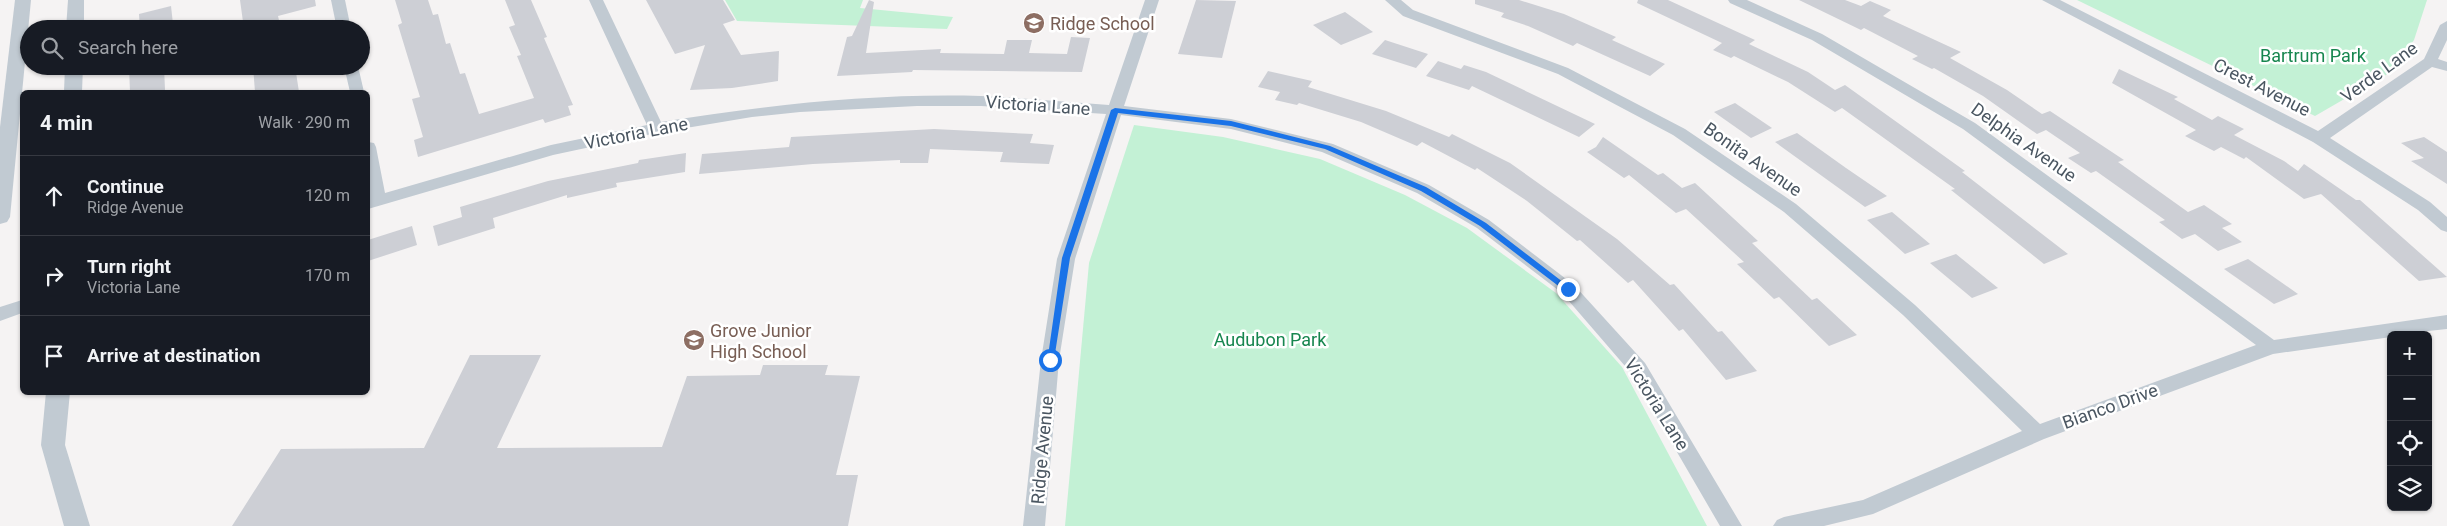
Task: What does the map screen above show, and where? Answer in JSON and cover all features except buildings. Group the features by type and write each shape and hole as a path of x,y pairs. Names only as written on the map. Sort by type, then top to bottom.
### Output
{"street":[{"path":"21,20 23,0"},
{"path":"75,20 76,0"},
{"path":"338,0 342,20"},
{"path":"596,0 656,128"},
{"name":"Ridge Avenue","path":"1034,526 1050,360 1066,258 1152,0"},
{"name":"Bonita Avenue","path":"1392,0 1408,13 1564,71 1679,132 1790,208 1909,310 2037,433"},
{"name":"Delphia Avenue","path":"1734,0 1817,36 1969,126 2059,190 2271,347"},
{"name":"Crest Avenue","path":"2049,0 2319,138 2424,206 2447,226"},
{"name":"Verde Lane","path":"2319,138 2430,61 2447,25"},
{"path":"0,217 20,28"},
{"path":"2430,61 2447,67"},
{"path":"73,90 74,75"},
{"path":"353,75 356,90"},
{"name":"Victoria Lane","path":"373,202 551,150 656,128 752,112 800,107 917,101 981,101 1115,110 1231,124 1327,148 1423,189 1483,224 1568,289 1638,368 1731,526"},
{"path":"370,169 373,202"},
{"path":"0,314 20,308"},
{"name":"Bianco Drive","path":"1784,526 1866,508 2037,433 2271,347 2447,322"},
{"path":"58,395 53,445 77,526"}],"green space":[{"path":"725,0 863,0 860,8 953,17 947,29 737,21"},
{"name":"Bartrum Park","path":"2077,0 2427,0 2414,40 2391,72 2315,116"},
{"name":"Audubon Park","path":"1134,125 1223,137 1320,159 1405,195 1467,228 1556,293 1622,367 1707,526 1065,526 1089,263"}],"place":[{"name":"Ridge School","path":"1034,23"},
{"name":"Grove Junior High School","path":"694,340"}],"route":[{"path":"1050,360 1056,310 1066,258 1115,110 1231,124 1327,148 1423,189 1483,224 1568,289"}]}
